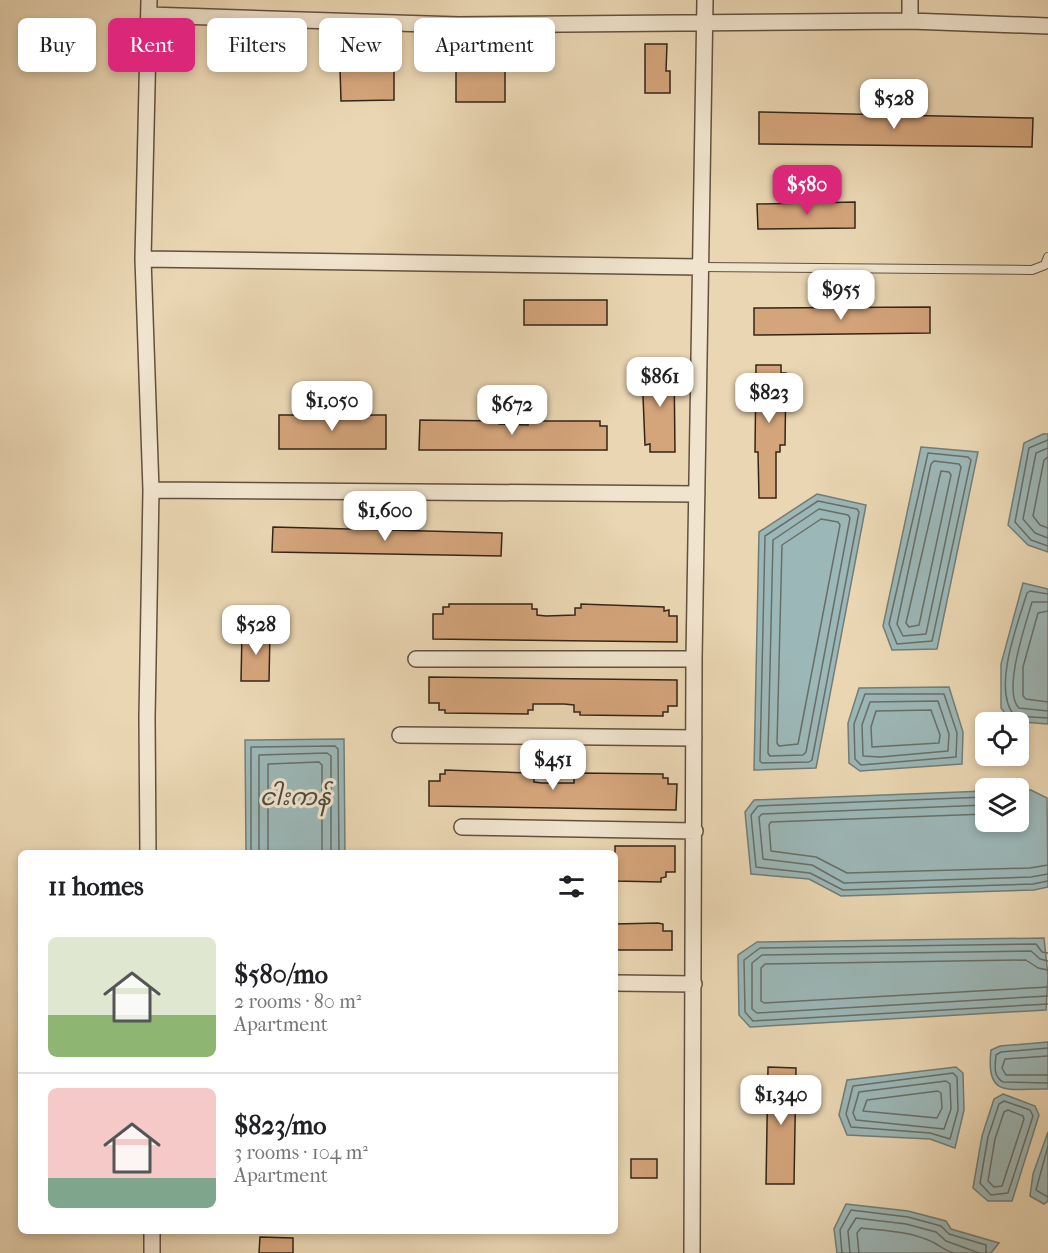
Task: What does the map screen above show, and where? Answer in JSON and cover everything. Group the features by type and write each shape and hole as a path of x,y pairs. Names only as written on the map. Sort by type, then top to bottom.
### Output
{"street":[{"path":"692,1253 694,659 705,0"},
{"path":"910,0 910,21"},
{"path":"148,850 147,717 151,490 143,259 149,7 459,25 705,25 910,21 1048,26"},
{"path":"143,259 700,267"},
{"path":"151,490 697,494"},
{"path":"416,658 694,659"},
{"path":"400,735 694,738"},
{"path":"462,827 695,831"},
{"path":"618,983 694,984"},
{"path":"152,1234 152,1253"}],"lane":[{"path":"700,267 1032,270 1045,266 1048,257"}],"water":[{"path":"1048,434 1048,552 1028,545 1008,525 1024,443"},
{"path":"921,447 978,452 937,649 892,650 883,626"},
{"path":"817,494 866,505 816,768 754,770 759,532"},
{"path":"1023,583 1048,589 1048,724 1029,722 1029,712 1004,712 1001,708 1001,664"},
{"path":"949,687 963,732 962,764 860,771 849,763 848,723 859,688"},
{"name":"ငါးကန်","path":"344,739 345,850 246,850 245,740"},
{"path":"1029,790 1031,790 1047,798 1048,887 1034,890 841,896 809,879 751,874 745,812 754,800 975,791 975,832 1029,832"},
{"path":"1044,938 1048,976 1046,1010 750,1027 739,1015 738,955 757,942"},
{"path":"1048,1042 1048,1089 1012,1089 996,1084 990,1066 991,1050 1000,1046"},
{"path":"956,1067 963,1073 964,1110 955,1148 930,1139 847,1135 839,1115 847,1080"},
{"path":"1003,1094 1035,1106 1039,1115 1012,1201 988,1201 973,1188 982,1136 994,1099"},
{"path":"1048,1132 1048,1201 1044,1204 1030,1196 1033,1174"},
{"path":"846,1204 908,1211 946,1221 951,1229 999,1243 991,1253 837,1253 834,1229"}],"building":[{"path":"645,44 667,44 666,71 670,71 670,93 645,93"},
{"path":"340,72 394,72 394,100 341,101"},
{"path":"456,72 505,72 505,102 456,102"},
{"path":"759,112 1033,118 1032,147 759,144"},
{"path":"855,202 855,228 758,229 757,204"},
{"path":"524,300 607,300 607,325 524,325"},
{"path":"930,307 930,333 754,335 754,308"},
{"path":"674,363 675,452 650,452 650,444 645,445 642,372 652,371 652,364"},
{"path":"756,365 781,365 781,373 786,373 785,445 780,445 780,452 776,452 776,498 759,498 758,452 755,452"},
{"path":"279,415 386,415 386,449 279,449"},
{"path":"420,420 499,421 499,424 528,425 528,421 600,421 600,426 607,426 607,450 419,450"},
{"path":"273,527 502,533 501,556 272,552"},
{"path":"449,604 532,604 532,609 537,609 537,615 546,616 575,615 575,608 581,608 581,604 664,607 664,611 669,610 669,616 677,616 677,642 433,639 433,614 443,614 443,607 449,607"},
{"path":"242,632 270,632 269,681 241,681"},
{"path":"429,677 677,680 677,706 668,706 668,712 663,712 663,716 580,715 580,712 574,712 574,705 564,704 533,704 533,710 528,710 528,714 445,713 445,710 439,710 439,703 429,703"},
{"path":"445,770 528,773 528,776 534,776 534,782 542,783 574,783 574,776 580,776 580,773 663,774 663,778 668,778 668,784 677,784 676,810 429,806 429,781 440,781 440,774 445,774"},
{"path":"615,846 675,846 675,872 666,872 666,877 661,878 661,882 618,881 618,850 615,850"},
{"path":"618,924 663,924 663,931 672,931 672,950 618,950"},
{"path":"768,1067 796,1068 794,1184 766,1184"},
{"path":"631,1159 657,1159 657,1178 631,1178"},
{"path":"260,1237 293,1238 293,1253 259,1253"}]}
